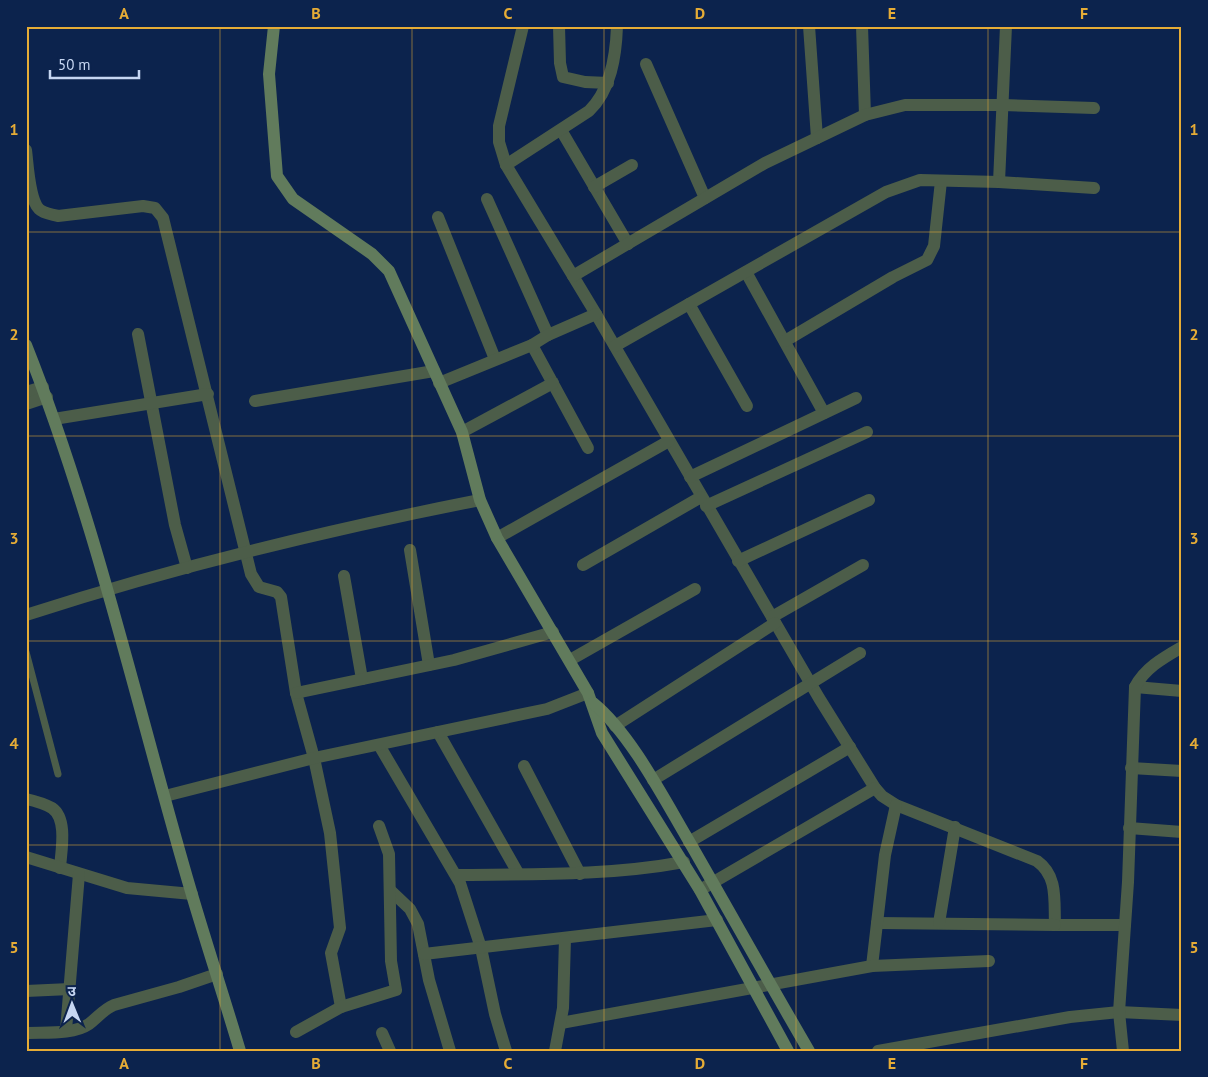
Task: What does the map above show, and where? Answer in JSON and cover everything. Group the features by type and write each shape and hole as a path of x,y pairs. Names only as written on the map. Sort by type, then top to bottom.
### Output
{"street":[{"path":"274,26 270,74 277,176 293,199 372,254 389,271 462,432 480,500 497,538 570,660 590,698 594,716 602,733 684,862 788,1051"},
{"path":"523,26 499,126 499,142 506,165 615,346 810,683 875,788 882,796 896,805 956,827 1037,861 1047,868 1052,879 1055,924"},
{"path":"559,26 560,63 563,77 568,80 608,84"},
{"path":"506,165 561,130 598,102 608,84 618,26"},
{"path":"809,26 818,138"},
{"path":"862,26 865,115"},
{"path":"999,182 1006,26"},
{"path":"646,64 705,198"},
{"path":"573,276 765,163 865,115 905,105 1002,104 1094,108"},
{"path":"561,130 628,244"},
{"path":"26,150 33,198 39,209 48,214 58,216 143,206 156,208 163,218 255,584 277,592 281,597 296,692 314,758 330,833 339,907 339,932 333,942 331,953 341,1006"},
{"path":"594,186 632,165"},
{"path":"785,341 892,277 927,260 934,246 941,181"},
{"path":"615,346 886,192 910,182 999,182 1094,188"},
{"path":"487,199 548,335"},
{"path":"438,217 494,359"},
{"path":"746,272 824,413"},
{"path":"689,304 747,406"},
{"path":"255,401 437,377 532,345 548,335 596,314"},
{"path":"138,334 175,525 186,568"},
{"path":"26,345 45,392 108,589 192,894 240,1051"},
{"path":"532,345 588,448"},
{"path":"462,432 553,383"},
{"path":"26,392 45,392"},
{"path":"26,404 45,392"},
{"path":"54,419 208,394"},
{"path":"690,477 856,398"},
{"path":"583,565 704,501 867,432"},
{"path":"497,538 669,441"},
{"path":"26,615 108,589 347,526 480,500"},
{"path":"738,561 869,500"},
{"path":"410,550 429,665"},
{"path":"615,726 773,620 863,565"},
{"path":"344,576 362,679"},
{"path":"570,660 695,589"},
{"path":"296,692 429,665 553,632"},
{"path":"1123,1051 1119,1012 1125,925 1134,687 1141,676 1159,661 1182,647"},
{"path":"653,780 860,653"},
{"path":"1134,687 1182,691"},
{"path":"165,796 314,758 546,710 590,698"},
{"path":"590,698 606,714 653,780 714,882 809,1051"},
{"path":"438,732 518,873"},
{"path":"379,745 456,874 481,948 495,1014 506,1051"},
{"path":"689,842 850,747"},
{"path":"524,766 580,874"},
{"path":"1131,768 1182,771"},
{"path":"700,890 875,788"},
{"path":"26,799 52,808 58,814 61,824 60,868"},
{"path":"872,966 885,855 896,805"},
{"path":"296,1032 341,1006 396,990 391,961 389,854 379,826"},
{"path":"939,923 956,827"},
{"path":"1129,828 1182,832"},
{"path":"26,857 127,888 192,894"},
{"path":"456,874 580,874 642,870 684,862"},
{"path":"66,1030 79,874"},
{"path":"390,890 410,909 418,924 429,980 450,1051"},
{"path":"424,954 717,920"},
{"path":"877,923 1125,925"},
{"path":"555,1051 561,1023 565,939"},
{"path":"561,1023 872,966 989,961"},
{"path":"26,1033 77,1030 114,1005 179,988 216,974"},
{"path":"26,991 70,989"},
{"path":"878,1051 1070,1017 1119,1012 1182,1015"},
{"path":"382,1033 390,1051"}],"lane":[{"path":"26,652 58,774"}]}
